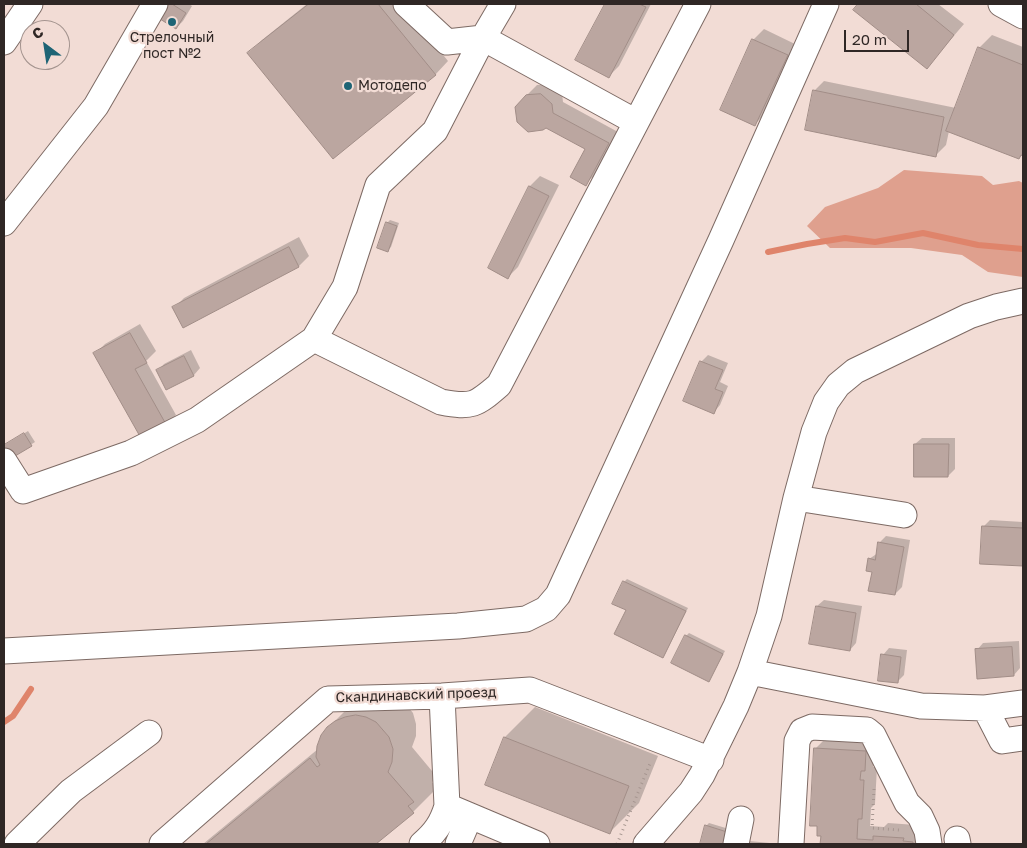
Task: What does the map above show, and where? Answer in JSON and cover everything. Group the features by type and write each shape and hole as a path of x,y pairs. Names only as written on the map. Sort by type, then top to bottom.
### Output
{"street":[{"path":"4,42 30,4"},
{"path":"4,223 96,106 155,4"},
{"path":"406,4 447,42 483,38 636,122"},
{"path":"4,461 13,497 131,453 197,420 314,339 345,287 378,185 435,132 483,38 503,4"},
{"path":"314,339 441,402 462,406 481,401 499,385 698,4"},
{"path":"4,651 458,626 526,619 546,609 558,595 826,4"},
{"path":"1001,4 1023,16"},
{"path":"646,844 691,792 711,760 750,672 769,616 796,498 814,432 826,402 838,385 855,371 969,316 1023,301"},
{"path":"796,498 904,515"},
{"path":"750,672 832,690 921,706 985,708 1023,703"},
{"name":"Скандинавский проезд","path":"162,844 328,699 442,696 530,690 711,760"},
{"path":"830,728 832,690"},
{"path":"422,844 434,834 443,821 447,806 442,696"},
{"path":"985,708 1002,741 1023,738"},
{"path":"791,844 797,741 802,731 812,727 867,730 873,734 908,803 920,816 927,831 928,844"},
{"path":"17,844 72,791 149,733"},
{"path":"447,806 536,844"},
{"path":"458,844 470,816"},
{"path":"736,844 741,819"}],"path":[{"path":"616,844 653,756"}],"shaded area":[{"path":"904,170 982,176 993,185 1019,181 1023,183 1023,277 988,272 962,255 911,248 830,248 807,226 825,207 878,188"}],"building":[{"name":"Стрелочный пост №2","path":"158,4 172,4 186,13 176,29 152,14"},
{"name":"Мотодепо","path":"309,4 378,4 436,75 333,159 247,53"},
{"path":"605,4 639,4 646,7 609,78 575,60"},
{"path":"858,4 916,4 954,35 927,69 853,10"},
{"path":"752,39 788,55 755,126 720,110"},
{"path":"978,47 1023,65 1023,156 1021,155 1019,159 946,131"},
{"path":"813,90 944,117 936,157 805,130"},
{"path":"541,94 552,104 553,113 609,143 586,186 570,177 585,149 546,128 528,132 517,122 515,107 526,95"},
{"path":"529,186 549,196 508,279 488,268"},
{"path":"386,222 397,226 388,252 377,248"},
{"path":"289,247 299,267 183,328 172,307"},
{"path":"130,333 147,363 135,369 167,426 142,440 93,353"},
{"path":"184,356 194,376 166,390 156,370"},
{"path":"700,361 723,370 715,389 723,392 714,414 683,401"},
{"path":"24,433 32,446 10,459 4,449 4,445"},
{"path":"914,444 949,444 948,477 914,477"},
{"path":"982,526 1023,528 1023,566 980,564"},
{"path":"878,542 904,547 895,595 868,591 872,572 866,571 868,558 875,560"},
{"path":"623,581 686,611 663,658 614,634 626,610 612,604"},
{"path":"816,606 856,613 850,651 809,644"},
{"path":"685,635 723,654 709,682 671,663"},
{"path":"1012,647 1014,676 977,679 975,649"},
{"path":"881,654 901,657 898,683 878,681"},
{"path":"356,715 376,722 389,737 393,749 392,762 388,772 414,802 408,806 414,813 376,844 206,844 310,758 317,767 320,765 316,757 321,735 335,721"},
{"path":"504,737 629,786 610,834 485,785"},
{"path":"814,748 866,751 865,771 861,771 860,780 864,780 862,819 858,819 857,839 873,840 873,836 904,838 903,841 913,842 913,844 820,844 821,836 817,836 817,826 810,826"},
{"path":"705,825 727,832 723,844 700,844"}],"waterway":[{"path":"768,252 845,238 875,242 923,233 978,245 1023,249"},
{"path":"4,722 13,716 31,689"}],"place":[{"name":"Стрелочный пост №2","path":"172,22"},
{"name":"Мотодепо","path":"348,86"}]}
